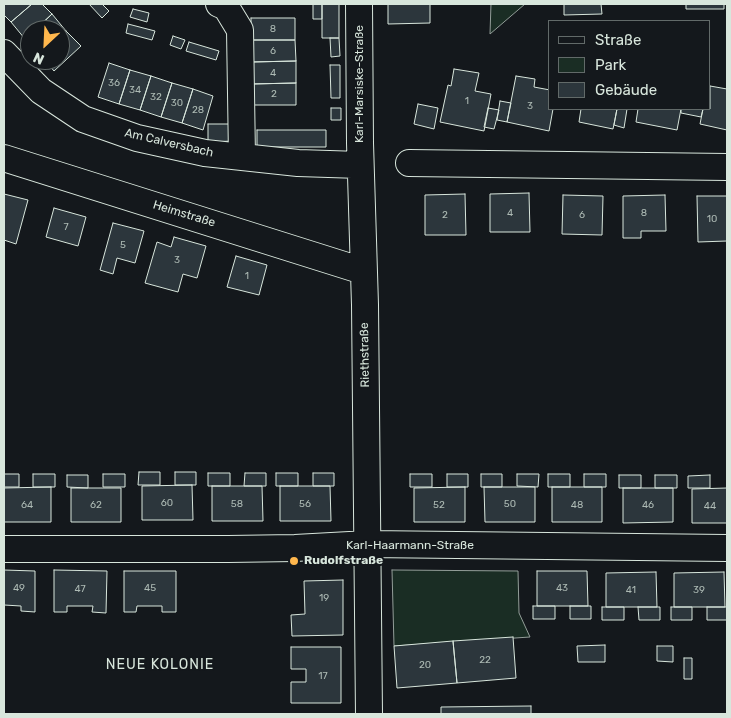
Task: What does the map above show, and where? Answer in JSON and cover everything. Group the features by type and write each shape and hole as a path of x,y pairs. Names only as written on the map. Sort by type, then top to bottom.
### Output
{"street":[{"path":"219,4 226,7 240,30 242,157"},
{"name":"Karl-Marsiske-Straße","path":"359,4 360,165"},
{"name":"Am Calversbach","path":"4,54 41,90 83,119 137,138 204,153 298,163 360,165"},
{"name":"Heimstraße","path":"4,158 363,271"},
{"path":"409,163 727,167"},
{"name":"Riethstraße","path":"360,165 368,544"},
{"path":"368,544 369,714"},
{"name":"Karl-Haarmann-Straße","path":"4,549 228,549 368,544 727,548"}],"green space":[{"path":"491,4 525,4 490,34"},
{"path":"392,570 518,571 519,613 530,637 394,646"}],"building":[{"path":"4,4 32,4 11,22 4,15"},
{"path":"32,4 42,4 52,14 46,20 20,20 20,33 11,22"},
{"path":"89,4 102,4 109,11 102,18"},
{"path":"313,4 322,4 322,19 313,19"},
{"path":"322,4 339,4 339,38 322,38"},
{"path":"388,4 430,4 430,23 388,24"},
{"path":"564,4 601,4 602,14 564,15"},
{"path":"686,4 724,4 724,9 686,9"},
{"path":"133,9 149,13 147,22 130,17"},
{"path":"52,14 57,20 46,20"},
{"path":"251,18 295,18 295,40 251,40"},
{"path":"128,24 155,31 152,40 126,33"},
{"path":"70,35 81,46 70,56"},
{"path":"173,36 185,40 181,49 170,45"},
{"path":"330,38 339,38 340,56 331,57"},
{"path":"251,40 295,40 296,61 251,62"},
{"path":"189,42 219,51 216,60 186,51"},
{"path":"296,61 296,83 251,84 251,62"},
{"path":"109,63 130,70 119,104 98,97"},
{"path":"330,65 340,65 340,98 331,98"},
{"path":"454,69 479,73 475,91 491,94 484,131 440,122 448,85 451,86"},
{"path":"130,70 151,76 140,110 119,104"},
{"path":"151,76 172,83 161,117 140,110"},
{"path":"516,76 535,79 534,87 548,90 548,110 553,110 549,131 507,122"},
{"path":"172,83 193,89 182,123 161,117"},
{"path":"296,83 296,105 251,105 251,84"},
{"path":"711,86 727,89 727,130 700,124 703,110 711,110"},
{"path":"193,89 213,96 203,130 182,123"},
{"path":"500,101 511,103 507,122 497,120"},
{"path":"418,104 438,108 434,129 414,124"},
{"path":"331,108 341,108 341,120 331,120"},
{"path":"488,108 499,110 494,129 484,127"},
{"path":"581,110 617,110 613,129 579,122"},
{"path":"617,110 627,110 624,128 614,125"},
{"path":"638,110 681,110 677,130 636,122"},
{"path":"681,110 703,110 701,117 681,113"},
{"path":"208,124 234,124 234,141 208,142"},
{"path":"257,130 326,130 326,147 257,147"},
{"path":"529,193 530,232 490,232 490,194"},
{"path":"4,194 28,200 16,244 4,240"},
{"path":"465,194 466,235 425,235 425,195"},
{"path":"563,195 603,196 602,235 562,234"},
{"path":"665,195 666,231 641,231 641,238 623,238 623,196"},
{"path":"697,196 727,196 727,241 698,242"},
{"path":"54,208 86,217 78,246 46,237"},
{"path":"113,223 144,231 135,263 117,258 113,274 100,270"},
{"path":"174,237 206,246 197,278 183,274 178,292 145,283 157,242 171,247"},
{"path":"236,256 267,265 259,295 227,287"},
{"path":"139,472 160,472 160,485 138,485"},
{"path":"175,472 196,472 196,485 175,485"},
{"path":"208,473 230,473 230,486 208,486"},
{"path":"245,473 266,473 266,486 244,486"},
{"path":"276,473 298,473 298,486 276,486"},
{"path":"313,473 334,473 334,486 313,486"},
{"path":"4,474 19,474 19,487 4,487"},
{"path":"33,474 55,474 55,487 33,487"},
{"path":"103,474 125,474 125,487 103,487"},
{"path":"410,474 432,474 432,487 410,487"},
{"path":"447,474 468,474 468,487 447,487"},
{"path":"481,474 502,474 502,487 481,487"},
{"path":"517,474 539,474 538,487 517,486"},
{"path":"548,474 570,474 570,487 548,487"},
{"path":"584,474 606,474 606,487 584,487"},
{"path":"67,475 88,475 88,488 67,487"},
{"path":"619,475 641,475 641,488 619,488"},
{"path":"655,475 677,475 677,488 655,488"},
{"path":"710,475 710,488 688,488 688,476"},
{"path":"192,485 193,520 142,520 142,486"},
{"path":"212,486 262,486 263,521 212,521"},
{"path":"280,486 330,486 331,521 280,521"},
{"path":"51,487 51,522 4,522 4,488"},
{"path":"465,487 465,522 414,522 414,488"},
{"path":"484,487 535,487 535,522 485,522"},
{"path":"552,487 602,487 602,522 552,522"},
{"path":"71,488 121,488 121,522 71,522"},
{"path":"623,488 673,488 673,522 623,523"},
{"path":"727,488 727,523 692,523 692,489"},
{"path":"4,570 35,571 35,612 21,611 21,606 4,605"},
{"path":"54,570 107,571 106,613 92,612 93,606 67,606 67,612 54,612"},
{"path":"124,571 176,571 176,612 162,612 162,606 137,606 136,612 124,612"},
{"path":"537,571 587,571 588,606 537,606"},
{"path":"656,572 657,607 606,607 606,573"},
{"path":"724,572 725,607 674,607 674,573"},
{"path":"343,580 343,635 292,636 291,615 305,614 304,581"},
{"path":"533,606 555,606 555,619 533,619"},
{"path":"570,606 591,606 591,619 570,619"},
{"path":"602,607 624,607 624,620 602,620"},
{"path":"638,607 660,607 660,620 639,620"},
{"path":"671,607 692,607 692,620 671,620"},
{"path":"707,607 727,607 727,620 707,620"},
{"path":"513,637 516,678 457,683 453,641"},
{"path":"453,641 457,683 397,688 394,646"},
{"path":"605,645 605,662 578,662 577,646"},
{"path":"657,646 673,646 673,662 657,661"},
{"path":"291,647 341,647 341,703 291,703 291,682 306,682 306,669 291,669"},
{"path":"684,658 692,658 692,679 684,679"},
{"path":"531,706 531,714 441,714 441,707"}],"place":[{"name":"Rudolfstraße","path":"294,561"}],"district":[{"name":"NEUE KOLONIE","path":"160,665"}]}
